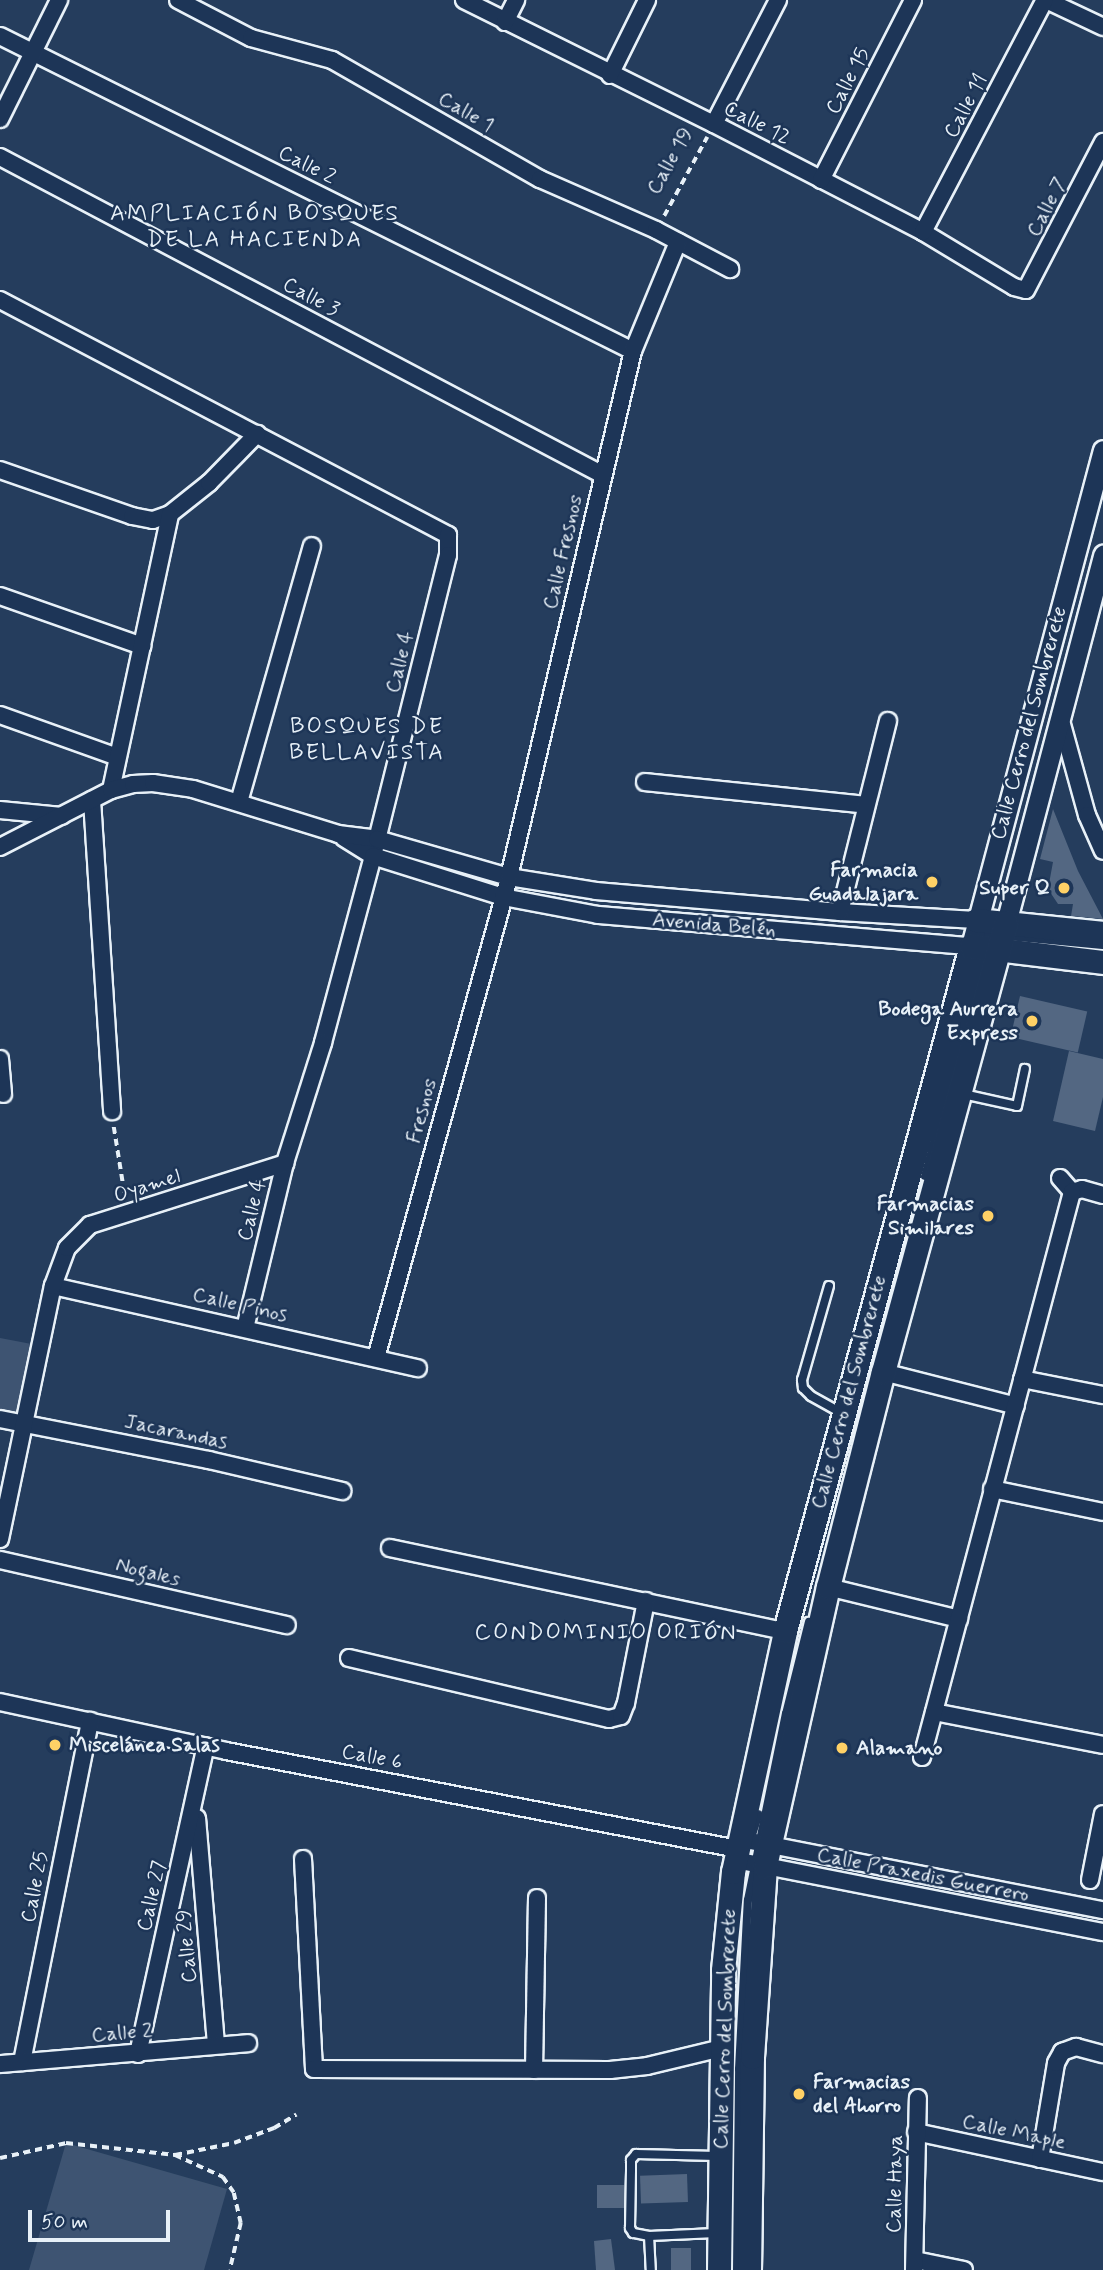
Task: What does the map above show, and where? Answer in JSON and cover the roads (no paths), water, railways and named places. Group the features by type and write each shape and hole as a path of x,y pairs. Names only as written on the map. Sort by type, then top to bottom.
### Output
{"main road":[{"name":"Avenida Belén","path":"990,939 1103,933"},
{"name":"Avenida Belén","path":"990,939 1103,962"},
{"name":"Calle Cerro del Sombrerete","path":"719,2270 723,1970 751,1852 821,1593 960,1094 990,939"},
{"name":"Calle Cerro del Sombrerete","path":"749,2270 751,1852 785,1631 842,1414 990,939"}],"street":[{"path":"0,119 59,0"},
{"name":"Calle 1","path":"178,0 251,38 332,60 540,179 656,230 730,269"},
{"name":"Calle 12","path":"464,0 610,75 714,124 923,232 1014,287 1026,290"},
{"path":"505,22 516,0"},
{"path":"610,75 647,0"},
{"name":"Calle 19","path":"714,124 778,0"},
{"name":"Calle 15","path":"821,180 913,0"},
{"path":"1045,0 1103,27"},
{"name":"Calle 11","path":"923,232 1045,0"},
{"name":"Calle 2","path":"0,36 633,351"},
{"name":"Calle 7","path":"1026,290 1103,142"},
{"name":"Calle 3","path":"0,157 603,475"},
{"name":"Calle Fresnos","path":"509,877 633,351 678,242"},
{"name":"Calle 4","path":"0,300 448,535 448,555 373,856 323,1043 285,1163 245,1328"},
{"path":"0,470 132,516 153,520 170,514 209,483 257,434"},
{"name":"Calle Cerro del Sombrerete","path":"990,939 1103,450"},
{"path":"111,790 170,514"},
{"path":"239,802 312,546"},
{"name":"Calle Cerro del Sombrerete","path":"990,939 1099,583 1103,555"},
{"path":"0,596 142,646"},
{"path":"0,715 117,757"},
{"path":"1059,715 1087,815 1103,851"},
{"path":"839,912 888,721"},
{"path":"645,782 866,805"},
{"name":"Avenida Belén","path":"0,847 111,790 133,784 153,783 194,789 338,834 377,839 509,877 596,891 839,912 990,939"},
{"path":"92,800 112,1111"},
{"path":"0,810 64,816"},
{"name":"Avenida Belén","path":"338,834 373,856 503,897 598,915 990,939"},
{"name":"Fresnos","path":"376,1358 509,877"},
{"path":"0,1059 3,1094"},
{"name":"Oyamel","path":"0,1539 53,1286 66,1248 78,1234 90,1226 285,1163"},
{"path":"1060,1178 1072,1192"},
{"path":"1072,1192 1083,1189 1103,1195"},
{"path":"922,1757 1072,1192"},
{"name":"Calle Pinos","path":"53,1286 418,1368"},
{"path":"883,1372 1016,1406"},
{"path":"1023,1379 1103,1395"},
{"name":"Jacarandas","path":"0,1419 209,1460 342,1491"},
{"path":"992,1489 1103,1512"},
{"path":"390,1548 785,1631"},
{"name":"Nogales","path":"0,1560 287,1625"},
{"path":"821,1593 959,1619"},
{"path":"349,1658 609,1719 621,1716 626,1703 646,1601"},
{"name":"Calle 6","path":"0,1702 206,1746 751,1852"},
{"path":"934,1712 1103,1745"},
{"name":"Calle 25","path":"22,2062 90,1721"},
{"name":"Calle 27","path":"138,2054 206,1746"},
{"name":"Calle 29","path":"195,1802 216,2044"},
{"path":"1090,1880 1103,1814"},
{"name":"Calle Praxedis Guerrero","path":"751,1852 1103,1910"},
{"name":"Calle Praxedis Guerrero","path":"751,1852 1103,1932"},
{"path":"303,1859 314,2069 534,2070 647,2066 722,2048"},
{"path":"534,2070 537,1898"},
{"name":"Calle 2","path":"0,2064 248,2043"},
{"path":"1040,2159 1056,2063 1062,2052 1076,2048 1103,2054"},
{"name":"Calle Haya","path":"915,2265 918,2098"},
{"name":"Calle Maple","path":"916,2132 1103,2172"},
{"path":"915,2265 964,2270"}],"lane":[{"path":"990,939 1103,944"},
{"path":"990,939 1103,950"},
{"path":"923,1186 990,939"},
{"path":"737,2270 742,1990 751,1852 769,1766 767,1753 793,1633 990,939"},
{"path":"960,1094 1017,1106 1025,1069"},
{"path":"821,1593 919,1199"},
{"path":"829,1286 802,1380 803,1388 811,1396 842,1414"},
{"path":"729,2270 735,1960 739,1898 811,1612"},
{"path":"719,2233 649,2236 633,2233 630,2228 631,2160 636,2154 720,2156"},
{"path":"649,2236 651,2270"}],"place":[{"name":"Farmacia Guadalajara","path":"932,882"},
{"name":"Super Q","path":"1064,888"},
{"name":"Bodega Aurrera Express","path":"1032,1021"},
{"name":"Farmacias Similares","path":"988,1216"},
{"name":"Miscelánea Salas","path":"55,1745"},
{"name":"Alamano","path":"842,1748"},
{"name":"Farmacias del Ahorro","path":"799,2094"}],"district":[{"name":"AMPLIACIÓN BOSQUES DE LA HACIENDA","path":"255,227"},
{"name":"BOSQUES DE BELLAVISTA","path":"367,740"},
{"name":"CONDOMINIO ORIÓN","path":"606,1633"}]}
